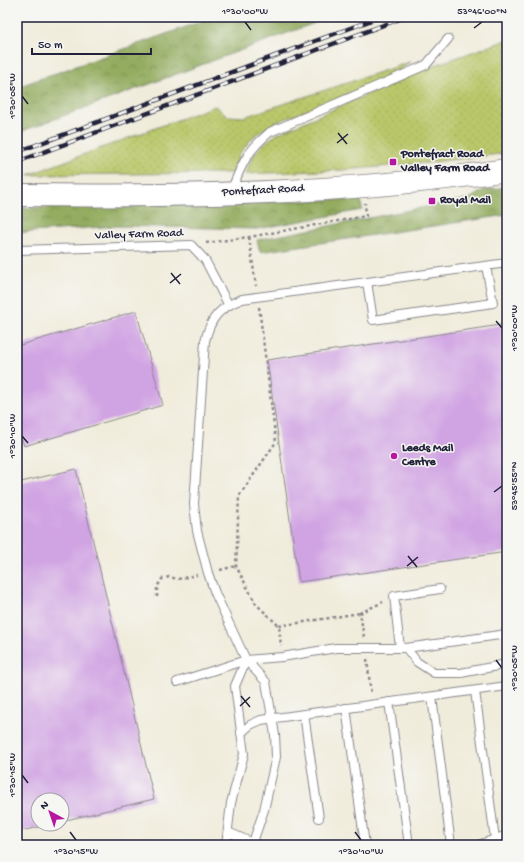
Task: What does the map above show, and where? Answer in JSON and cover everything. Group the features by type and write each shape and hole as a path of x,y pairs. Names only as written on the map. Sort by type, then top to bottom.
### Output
{"main road":[{"name":"Pontefract Road","path":"17,195 230,193 364,187 470,176 507,170"}],"lane":[{"path":"230,193 243,162 257,143 270,132 426,65 448,39"},
{"name":"Valley Farm Road","path":"17,250 191,245 204,260 228,304"},
{"path":"228,832 252,844 264,810 276,757 275,735 266,682 246,660 215,593 197,531 194,504 205,341 208,326 216,314 228,304 242,299 507,263"},
{"path":"367,282 372,320 493,303 486,266"},
{"path":"440,589 394,596 403,648 417,662 434,673 462,673 507,664"},
{"path":"177,682 246,660 282,657 336,648 403,648 507,634"},
{"path":"226,845 231,803 244,754 235,686 246,660"},
{"path":"241,733 250,725 261,720 272,718 507,686"},
{"path":"475,691 495,839"},
{"path":"432,697 451,845"},
{"path":"389,702 409,845"},
{"path":"346,708 365,845"},
{"path":"304,714 319,818"},
{"path":"478,845 507,835"}],"path":[{"path":"191,245 249,237 366,216 364,187"},
{"path":"249,237 276,442 239,496 236,566 256,604 279,626 282,657"},
{"path":"157,597 157,587 162,579 208,573 236,566"},
{"path":"279,626 360,613"}],"green space":[{"path":"214,17 331,17 17,133 17,87"},
{"path":"507,40 507,153 427,163 342,170 246,174 251,160 258,150 279,133 435,65"},
{"path":"410,62 391,77 272,124 254,136 240,153 232,173 28,175 215,106 228,116 244,117"},
{"path":"507,187 507,215 260,252 257,240 471,198 484,190"},
{"path":"361,199 362,210 257,229 117,226 17,233 17,208"}],"building":[{"path":"136,311 163,405 24,446 17,424 17,346"},
{"name":"Leeds Mail Centre","path":"507,324 507,552 299,582 267,360"},
{"path":"76,469 154,799 70,819 70,792 30,792 30,829 17,832 17,483"}],"railway":[{"path":"17,152 380,17"},
{"path":"17,162 405,17"}],"place":[{"name":"Pontefract Road Valley Farm Road","path":"393,162"},
{"name":"Royal Mail","path":"432,201"},
{"name":"Leeds Mail Centre","path":"394,456"}]}
